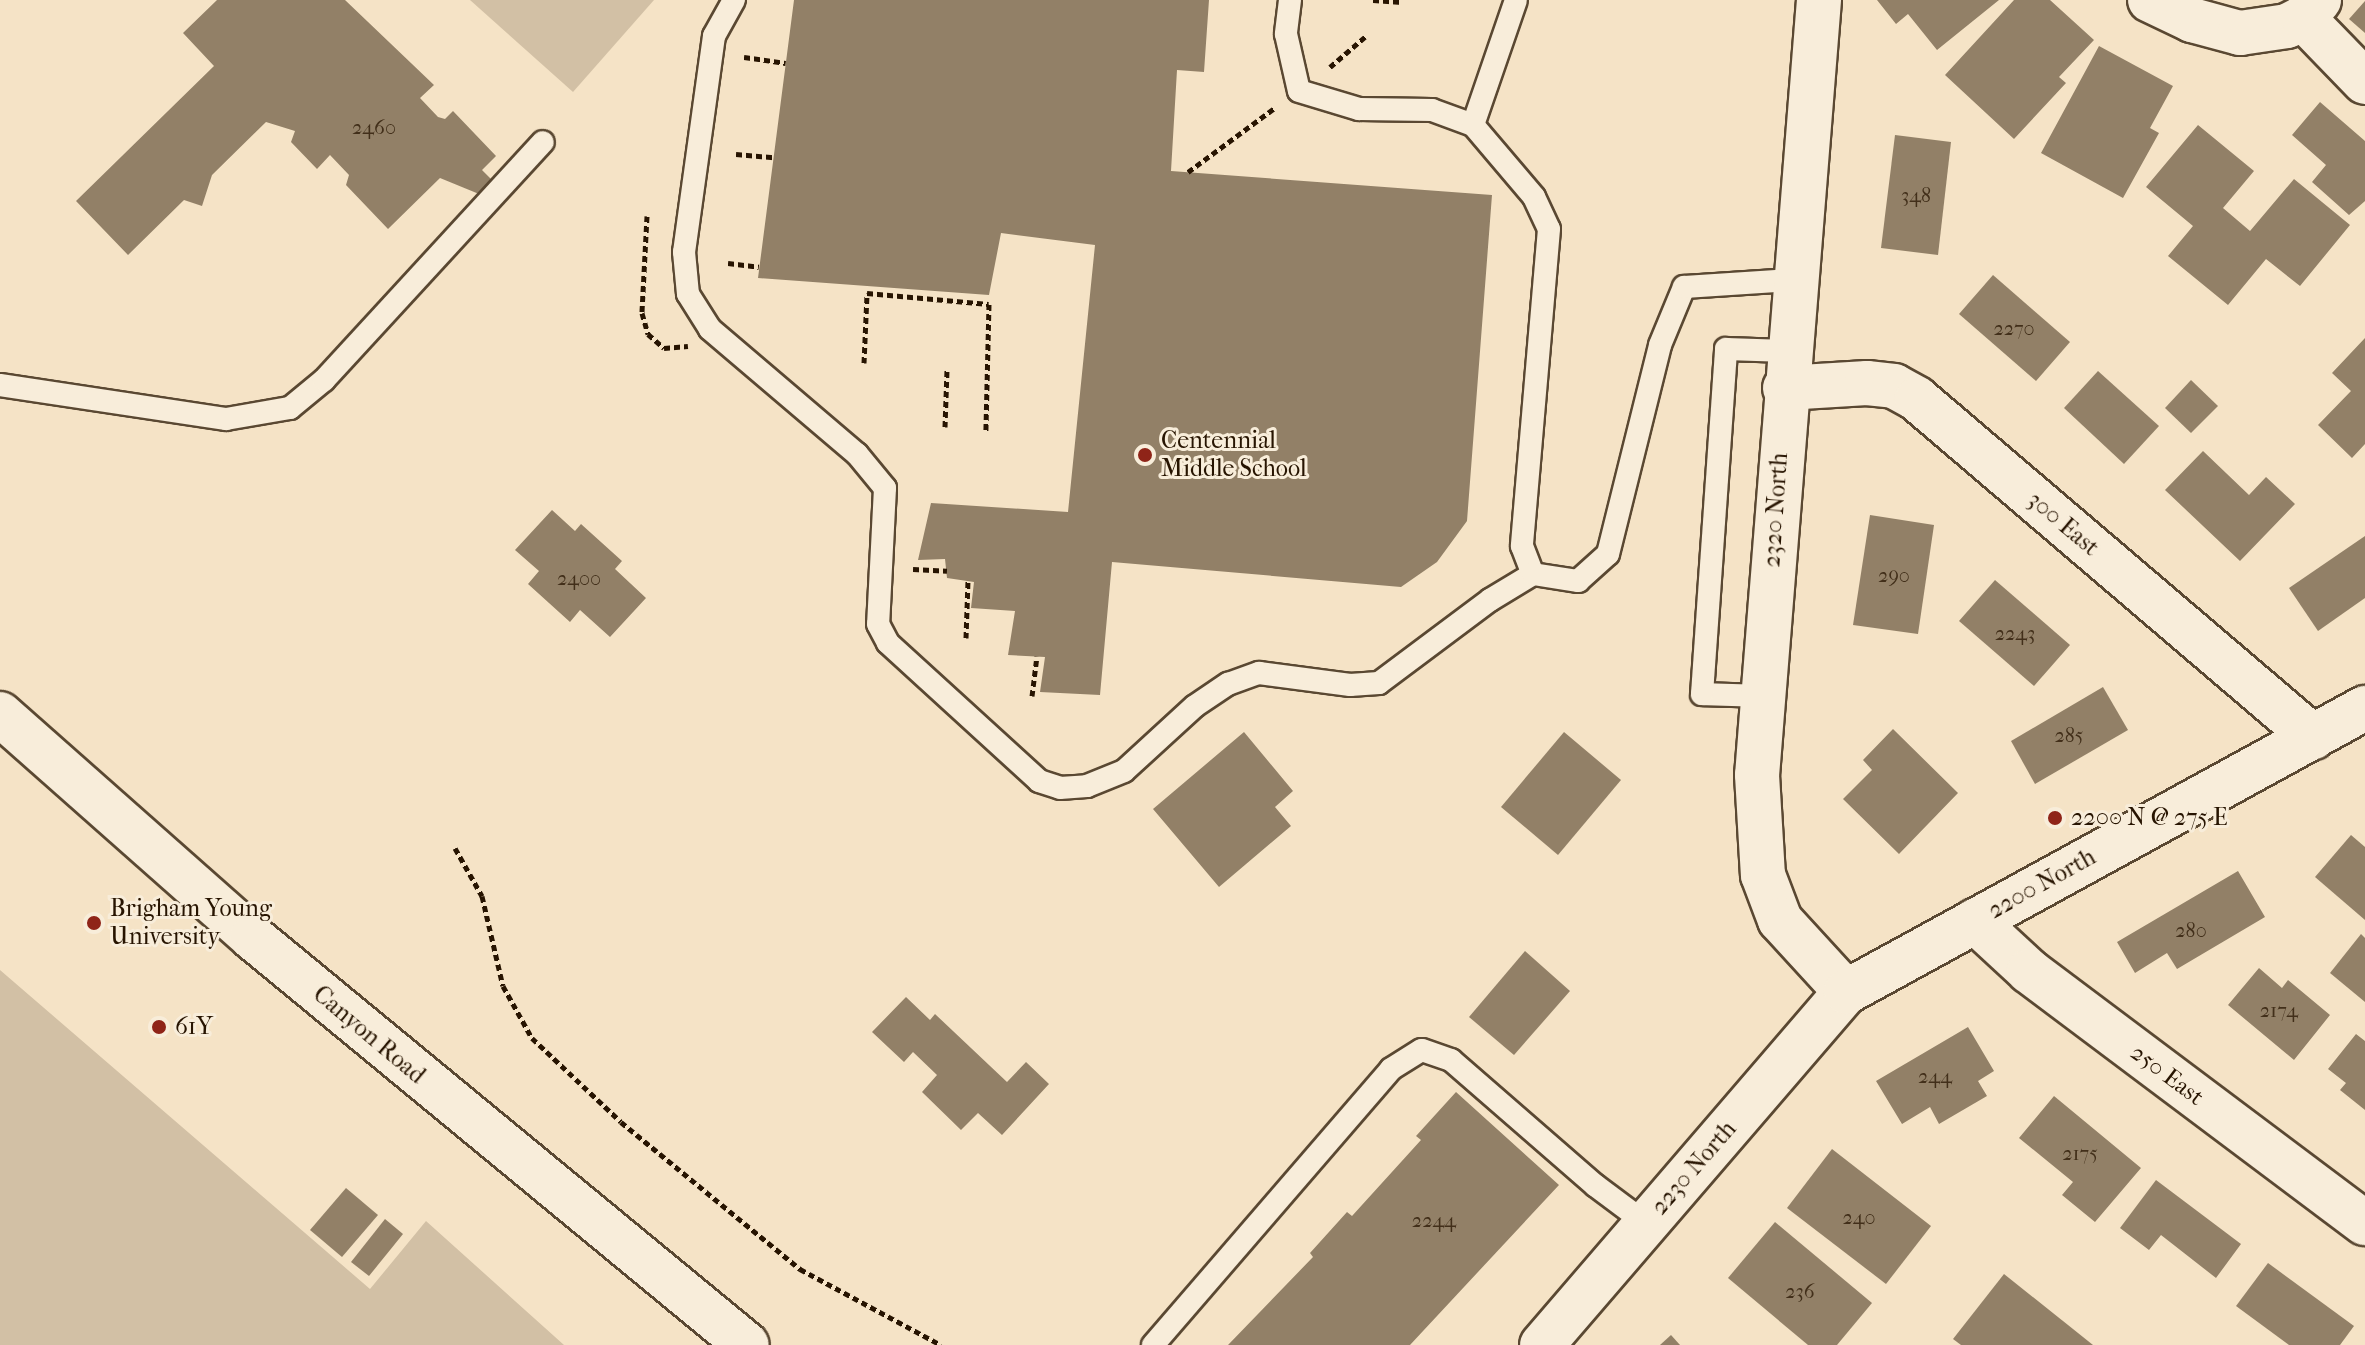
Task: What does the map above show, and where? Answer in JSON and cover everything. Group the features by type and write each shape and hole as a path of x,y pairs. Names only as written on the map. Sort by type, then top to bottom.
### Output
{"street":[{"name":"2320 North","path":"1819,0 1792,280 1757,775 1763,875 1780,920 1846,992"},
{"path":"2150,0 2192,20 2240,33 2311,9 2365,82"},
{"name":"300 East","path":"1786,369 1894,386 1917,399 2313,737"},
{"name":"2200 North","path":"1846,992 2365,708"},
{"name":"Canyon Road","path":"0,714 264,947 747,1345"},
{"name":"250 East","path":"1975,921 2029,971 2365,1223"},
{"name":"2230 North","path":"1542,1345 1846,992"}],"lane":[{"path":"734,0 714,36 684,252 688,294 710,329 857,454 885,488 878,624 888,643 1039,781 1060,788 1087,786 1124,771 1195,706 1228,684 1259,673 1350,685 1379,683 1490,600 1533,574 1578,581 1608,554 1660,345 1684,287 1792,280"},
{"path":"1290,0 1286,34 1299,91 1359,109 1432,110 1473,125 1534,197 1549,229 1522,546 1533,574"},
{"path":"1473,125 1516,0"},
{"path":"0,385 226,419 290,408 324,380 543,142"},
{"path":"1762,696 1702,694 1726,349 1786,369"},
{"path":"1153,1345 1391,1069 1422,1050 1451,1060 1596,1186 1647,1224"}],"path":[{"path":"1373,0 1402,2"},
{"path":"1330,67 1366,36"},
{"path":"744,57 786,63"},
{"path":"1188,172 1280,104"},
{"path":"736,154 774,157"},
{"path":"647,216 642,313 648,334 664,348 693,345"},
{"path":"728,263 759,267"},
{"path":"864,363 867,293 989,304 986,431"},
{"path":"945,427 947,370"},
{"path":"913,569 947,571"},
{"path":"966,638 968,581"},
{"path":"1032,696 1037,656"},
{"path":"455,848 482,896 503,986 532,1038 621,1122 800,1269 941,1345"}],"shaded area":[{"path":"470,0 654,0 573,92"},
{"path":"0,970 370,1289 426,1221 564,1345 0,1345"}],"building":[{"path":"217,0 345,0 434,85 420,98 438,117 445,119 453,111 496,156 482,170 493,181 479,194 440,178 388,229 346,185 349,175 330,155 317,169 291,142 295,131 266,122 212,175 202,206 184,200 128,255 76,201 214,66 183,33"},
{"name":"Centennial Middle School","path":"794,0 1209,0 1204,72 1177,70 1171,171 1492,195 1467,521 1437,562 1401,587 1112,562 1100,695 1040,692 1045,657 1008,655 1015,611 971,608 974,582 947,578 945,559 918,560 931,503 1068,512 1095,245 1001,233 989,295 758,278"},
{"path":"1877,0 1999,0 1937,50 1908,14 1896,24"},
{"path":"2014,0 2050,0 2094,40 2059,77 2066,83 2014,139 1945,75"},
{"path":"2365,1 2365,33 2349,19"},
{"path":"2099,46 2173,86 2150,128 2159,133 2123,198 2041,153"},
{"path":"2320,102 2365,141 2365,201 2349,215 2312,182 2326,165 2292,135"},
{"path":"2198,125 2254,171 2223,208 2250,231 2294,179 2350,225 2300,286 2266,259 2228,305 2168,256 2193,226 2146,187"},
{"path":"1895,135 1951,142 1938,255 1881,248"},
{"path":"1993,275 2070,342 2036,381 1959,314"},
{"path":"2365,338 2365,444 2352,458 2318,425 2351,391 2332,373"},
{"path":"2098,371 2159,426 2124,464 2064,408"},
{"path":"2191,380 2218,406 2191,433 2165,408"},
{"path":"2203,451 2249,495 2266,477 2295,504 2240,561 2165,490"},
{"path":"552,510 575,531 581,524 622,561 615,569 646,598 610,637 580,610 570,622 528,584 539,571 515,550"},
{"path":"1870,515 1934,525 1918,634 1853,625"},
{"path":"2365,536 2365,598 2318,631 2289,588"},
{"path":"1995,580 2070,645 2034,686 1959,621"},
{"path":"2103,687 2128,730 2035,784 2011,741"},
{"path":"1893,729 1958,793 1899,854 1843,799 1872,770 1863,760"},
{"path":"1244,732 1293,791 1275,807 1291,826 1219,887 1153,809"},
{"path":"1564,732 1621,780 1558,855 1501,807"},
{"path":"2351,835 2365,847 2365,920 2315,877"},
{"path":"2238,871 2265,917 2177,969 2167,953 2135,973 2117,942"},
{"path":"2361,934 2365,938 2365,1002 2330,973"},
{"path":"1525,951 1570,991 1514,1055 1469,1017"},
{"path":"2259,968 2282,988 2288,980 2330,1015 2294,1060 2228,1005"},
{"path":"906,997 930,1020 935,1014 1007,1082 1026,1062 1049,1084 1002,1135 978,1113 961,1130 922,1092 937,1075 913,1052 904,1062 872,1032"},
{"path":"1968,1027 1994,1071 1978,1081 1987,1096 1939,1124 1930,1107 1902,1124 1876,1081"},
{"path":"2356,1034 2365,1041 2365,1110 2340,1090 2346,1083 2328,1069"},
{"path":"1456,1092 1559,1185 1410,1345 1228,1345 1313,1257 1310,1253 1347,1212 1352,1216 1421,1140 1416,1136"},
{"path":"2054,1096 2141,1168 2095,1222 2062,1195 2073,1182 2019,1138"},
{"path":"1832,1149 1931,1226 1886,1284 1787,1208"},
{"path":"2156,1180 2241,1244 2216,1278 2161,1235 2149,1250 2120,1228"},
{"path":"346,1188 378,1215 342,1257 310,1230"},
{"path":"385,1219 403,1234 369,1276 351,1262"},
{"path":"1775,1222 1872,1303 1837,1345 1808,1345 1728,1278"},
{"path":"2268,1263 2354,1326 2340,1345 2289,1345 2236,1306"},
{"path":"2004,1274 2093,1345 1961,1345 1953,1339"},
{"path":"1671,1335 1680,1345 1660,1345"}],"place":[{"name":"Centennial Middle School","path":"1145,455"},
{"name":"2200 N @ 275 E","path":"2055,818"},
{"name":"Brigham Young University","path":"94,923"},
{"name":"61Y","path":"159,1027"}]}
